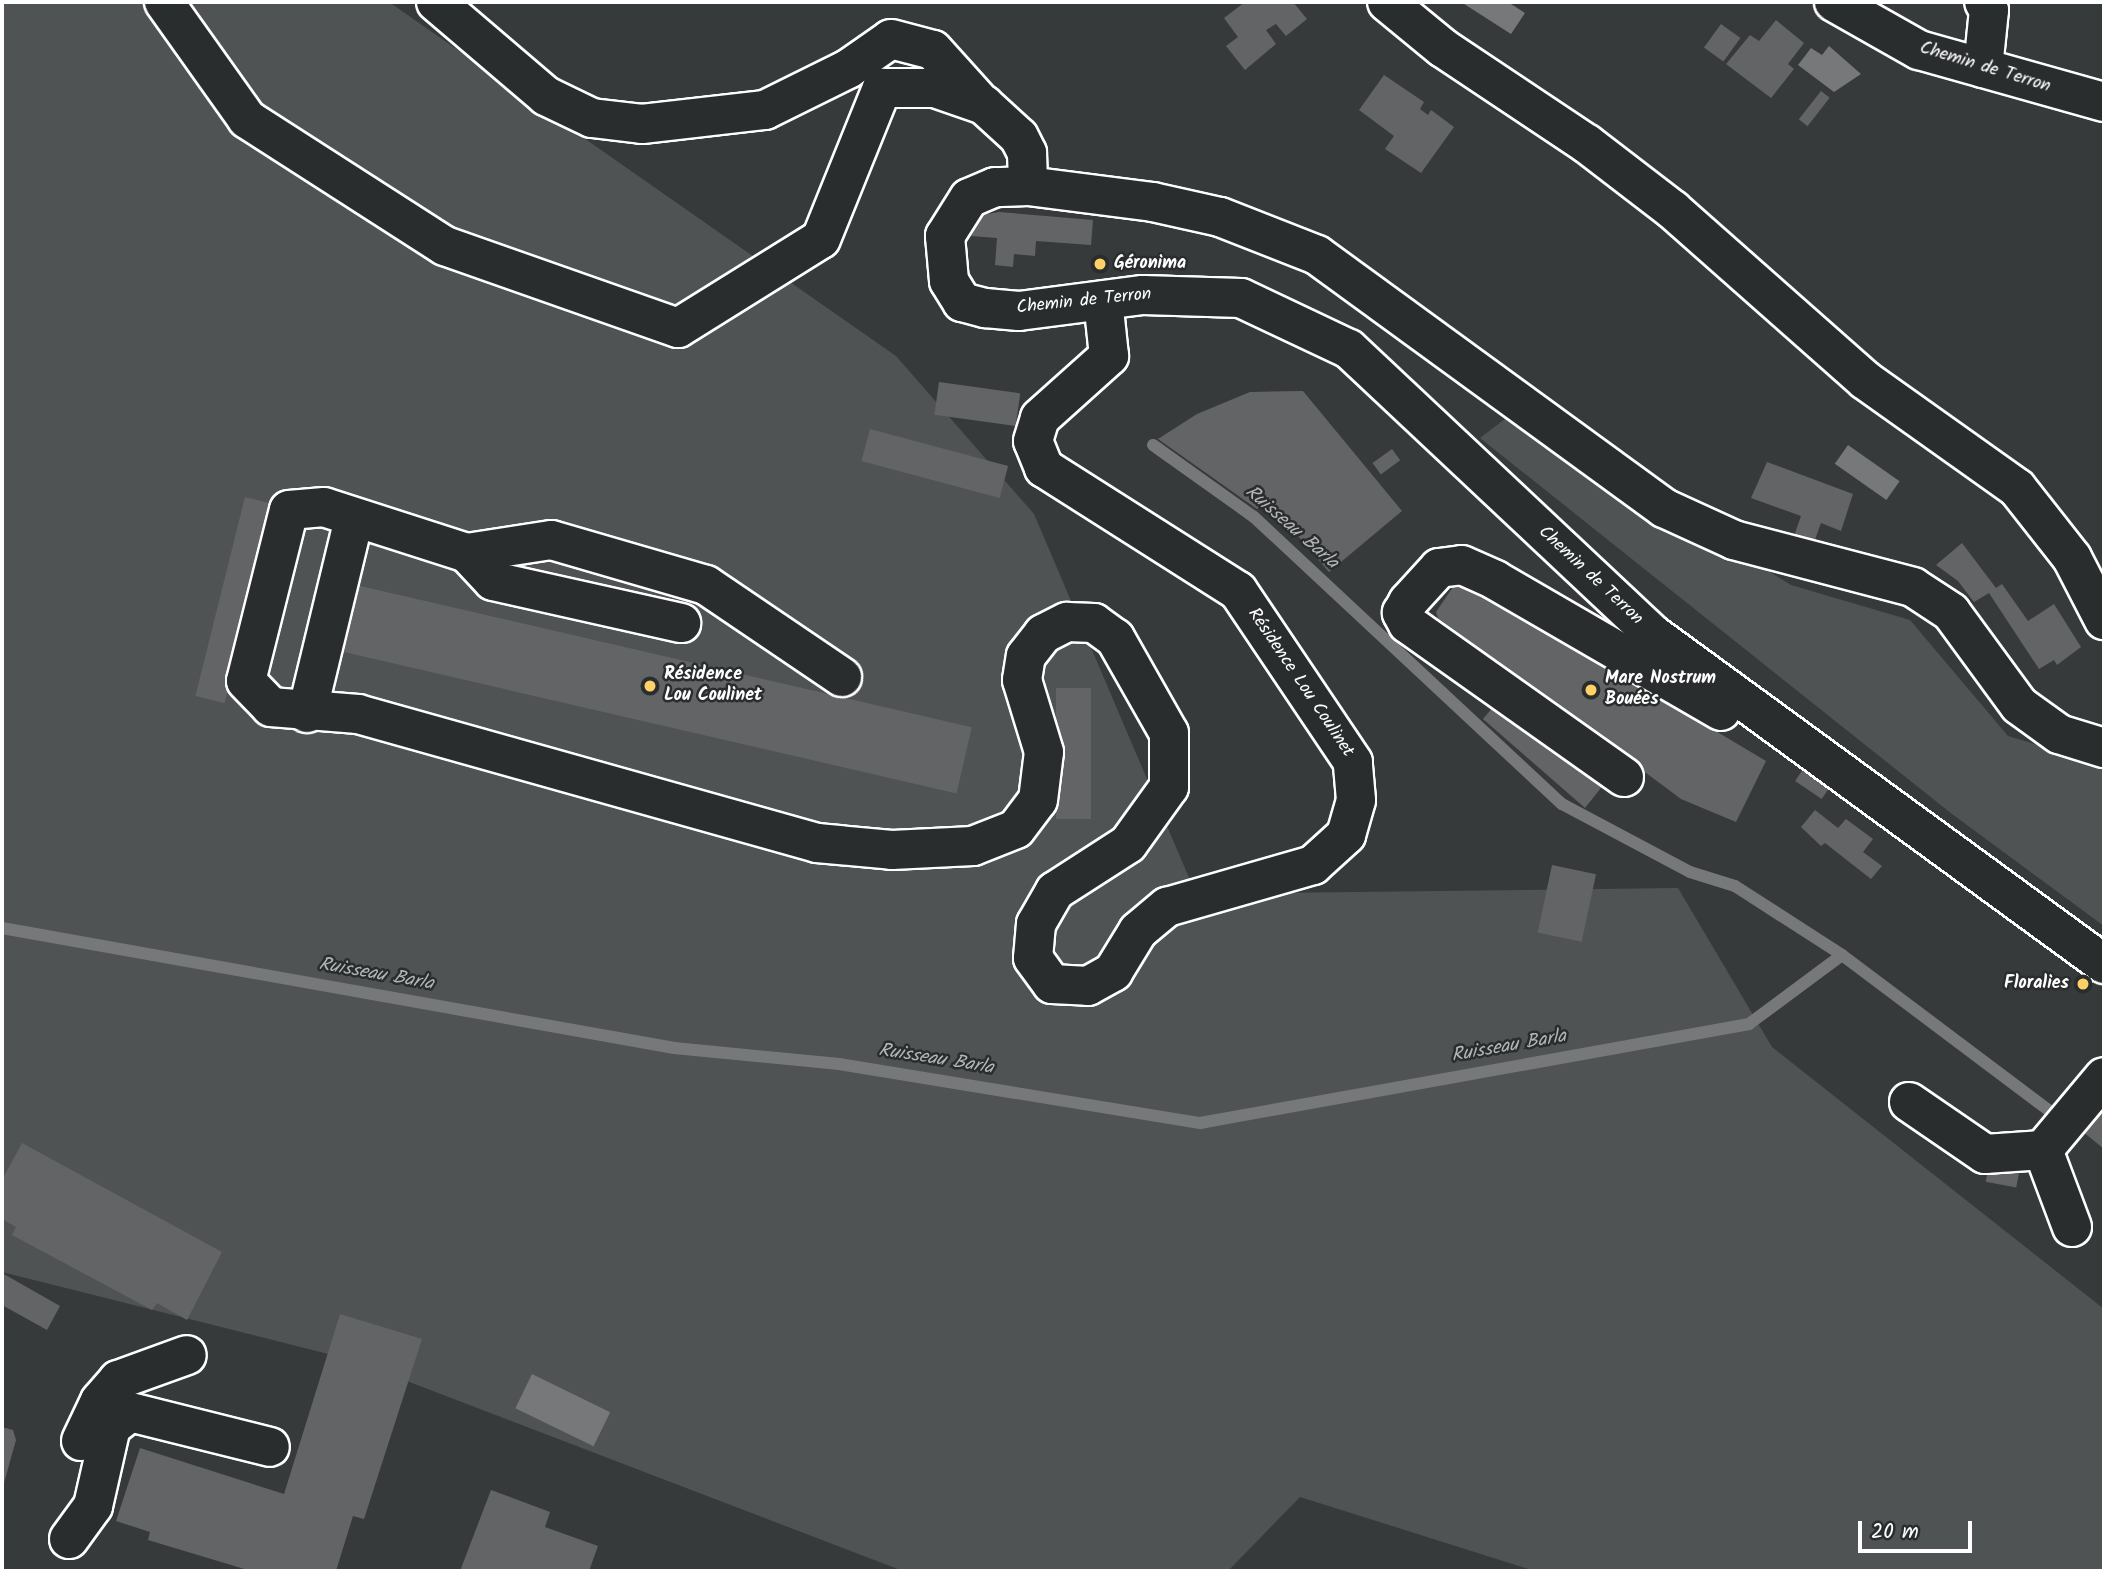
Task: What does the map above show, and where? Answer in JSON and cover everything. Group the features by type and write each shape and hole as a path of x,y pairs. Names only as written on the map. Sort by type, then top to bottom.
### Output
{"street":[{"path":"164,2 247,119 446,246 678,328 821,239 882,88 935,88 984,105"},
{"path":"436,2 546,96 592,118 642,124 765,110 848,69 891,39 933,50 984,105 1019,137 1027,153 1028,186"},
{"path":"1387,2 1443,48 1587,144 1673,209 1865,380 2017,488 2073,558 2104,620"},
{"name":"Chemin de Terron","path":"1833,2 1919,50 2104,102"},
{"path":"1983,68 1989,10 1984,2"},
{"name":"Chemin de Terron","path":"2104,748 2059,734 2019,705 1951,612 1913,587 1734,540 1664,508 1317,255 1220,217 1153,202 1028,186 995,187 969,198 955,214 944,236 949,281 962,302 985,308 1019,310 1104,300 1192,294 1241,298 1349,349 1655,636 2104,964"},
{"name":"Résidence Lou Coulinet","path":"842,677 706,585 551,540 467,553 354,519 324,507 289,510 246,681 271,707 307,713 370,717 817,843 892,850 973,846 1016,829 1038,800 1044,752 1022,680 1026,656 1043,634 1067,622 1094,623 1115,638 1169,733 1169,787 1128,844 1055,891 1036,924 1032,958 1052,984 1088,986 1113,972 1138,931 1167,907 1313,865 1346,835 1356,800 1353,762 1238,591 1044,468 1033,441 1040,418 1108,356 1104,300"},
{"path":"307,713 354,519"},
{"path":"467,553 493,581 681,623"},
{"path":"1624,777 1409,624 1402,613 1439,568 1462,565 1495,580 1752,728 1777,724"},
{"path":"1909,1102 1985,1154 2043,1150 2104,1077"},
{"path":"2043,1150 2072,1227"},
{"path":"69,1555 70,1497 80,1442 100,1401 118,1381 187,1355"},
{"path":"69,1555 93,1506 111,1427 130,1412 270,1447"}],"shaded area":[{"path":"2,2 389,2 896,356 1034,514 1196,894 1678,888 1772,1047 2104,1309 2104,1571 1535,1571 1300,1497 1228,1571 903,1571 352,1360 2,1272"},
{"path":"1461,2 1508,2 1525,13 1511,34"},
{"path":"1829,46 1861,74 1834,92 1798,65 1811,48 1822,55"},
{"path":"1513,413 1791,585 1910,620 2008,736 2104,765 2104,926 1952,814 1480,438"},
{"path":"1848,445 1900,481 1886,500 1835,464"},
{"path":"532,1374 610,1412 594,1446 515,1408"}],"building":[{"path":"1245,2 1293,2 1307,19 1286,36 1276,24 1266,30 1276,44 1245,70 1226,46 1238,37 1224,18"},
{"path":"1776,20 1804,43 1788,64 1794,69 1771,98 1726,64 1750,35 1759,41"},
{"path":"1721,24 1740,38 1723,62 1704,47"},
{"path":"1384,75 1424,102 1420,109 1428,115 1431,110 1454,127 1421,173 1385,149 1394,136 1359,110"},
{"path":"1821,91 1830,98 1808,126 1799,119"},
{"path":"999,212 1093,220 1091,245 1036,241 1035,256 1014,254 1013,267 995,265 997,238 971,236 982,215"},
{"path":"939,382 1020,393 1016,426 934,415"},
{"path":"1303,391 1402,511 1329,572 1268,501 1257,509 1158,439 1197,414 1250,392"},
{"path":"870,429 1008,466 1000,498 861,461"},
{"path":"1392,449 1400,460 1381,474 1373,463"},
{"path":"1767,462 1853,494 1841,531 1821,523 1813,545 1793,539 1801,516 1751,498"},
{"path":"245,497 274,504 225,703 195,696"},
{"path":"1962,543 1996,588 2002,584 2028,621 2054,604 2081,647 2057,665 2054,660 2039,669 1989,593 1974,602 1958,581 1936,565"},
{"name":"Mare Nostrum Bouées","path":"1459,578 1766,761 1736,822 1681,799 1438,618 1436,612"},
{"name":"Résidence Lou Coulinet","path":"356,585 972,727 957,793 341,651"},
{"path":"1056,688 1091,688 1091,819 1056,819"},
{"path":"1500,699 1608,779 1585,808 1483,719"},
{"path":"1808,762 1835,780 1822,799 1795,781"},
{"path":"1815,810 1838,828 1846,819 1873,839 1863,852 1882,866 1871,879 1825,843 1821,846 1801,827"},
{"path":"1552,865 1596,874 1582,942 1538,932"},
{"path":"2104,1088 2104,1149 2076,1126"},
{"path":"22,1143 222,1252 187,1320 157,1303 152,1310 12,1235 16,1227 2,1219 2,1180"},
{"path":"1989,1165 2019,1171 2016,1188 1986,1182"},
{"path":"2,1273 60,1306 47,1330 2,1305"},
{"path":"340,1314 422,1339 364,1519 353,1516 336,1571 251,1571 148,1540 150,1532 116,1521 140,1448 284,1494"},
{"path":"2,1427 13,1430 16,1440 2,1490"},
{"path":"491,1490 550,1512 545,1527 598,1546 589,1571 460,1571"}],"waterway":[{"name":"Ruisseau Barla","path":"1153,445 1254,517 1562,804 1690,872 1735,886 1842,955"},
{"name":"Ruisseau Barla","path":"2,928 674,1048 839,1064 1200,1123 1749,1024 1842,955 2051,1112"}],"place":[{"name":"Géronima","path":"1100,264"},
{"name":"Résidence Lou Coulinet","path":"650,686"},
{"name":"Mare Nostrum Bouées","path":"1591,690"},
{"name":"Floralies","path":"2083,984"}]}
